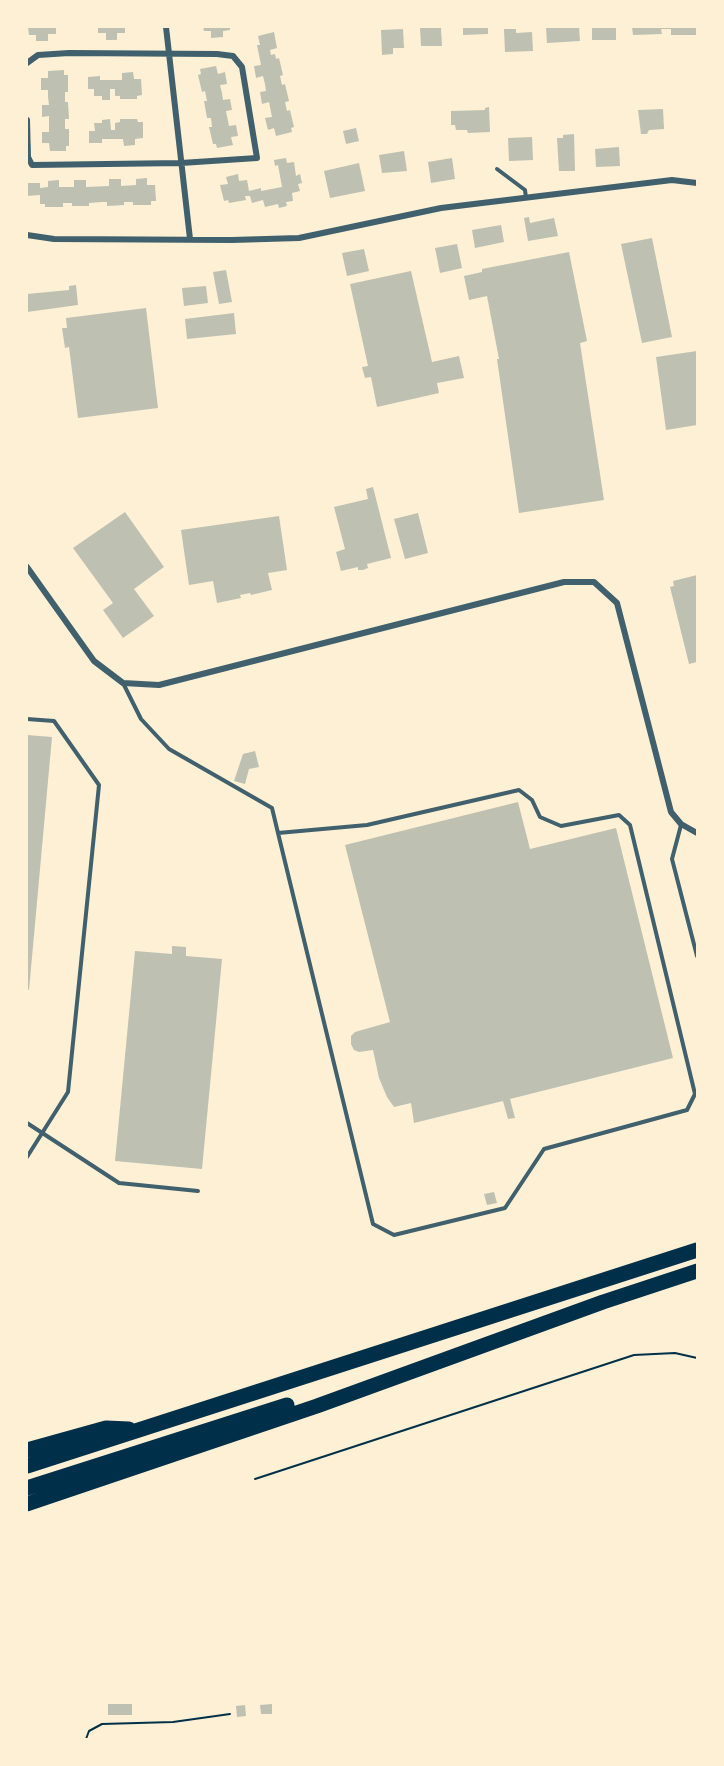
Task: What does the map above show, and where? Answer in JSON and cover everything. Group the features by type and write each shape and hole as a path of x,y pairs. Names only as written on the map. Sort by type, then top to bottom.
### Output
{"highway":[{"path":"27,1466 697,1250"},
{"path":"27,1504 317,1406 538,1325 697,1271"},
{"path":"27,1488 538,1325"},
{"path":"27,1450 106,1428 140,1430"}],"street":[{"path":"166,27 190,239"},
{"path":"27,63 38,55 69,53 217,54 233,57 242,67 257,158 181,163 32,165 28,157 27,120"},
{"path":"27,235 54,239 299,238 441,208 672,180 697,183"},
{"path":"27,567 94,661 123,683 159,685 564,582 594,582 617,603 671,812 681,824 697,833"}],"lane":[{"path":"497,169 525,190 526,198"},
{"path":"123,683 141,719 169,749 272,808 278,833 373,1224 394,1235 505,1208 544,1149 687,1110 695,1094 630,825 618,815 561,826 540,817 532,800 519,790 367,825 278,833"},
{"path":"27,719 54,721 99,785 68,1092 27,1157"},
{"path":"681,824 672,860 697,956"},
{"path":"27,1123 119,1183 198,1191"}],"path":[{"path":"255,1479 634,1355 675,1353 697,1358"},
{"path":"86,1739 89,1731 102,1724 173,1722 230,1714"}],"building":[{"path":"28,27 56,27 56,34 48,34 48,41 36,41 36,35 29,35"},
{"path":"98,27 125,27 125,33 117,33 117,40 106,40 106,33 98,33"},
{"path":"203,27 230,27 230,30 223,31 223,37 211,38 211,31 204,31"},
{"path":"420,27 441,28 442,46 421,46"},
{"path":"463,27 488,27 488,34 463,35"},
{"path":"546,27 579,27 580,41 547,43"},
{"path":"592,27 616,27 616,40 592,40"},
{"path":"632,27 696,27 696,35 671,35 671,29 661,29 662,34 633,35"},
{"path":"403,29 404,48 393,48 393,54 382,55 381,30"},
{"path":"504,29 516,29 516,33 532,32 533,51 505,52"},
{"path":"274,32 277,48 270,50 271,55 275,54 276,59 279,58 283,75 280,76 282,85 285,84 289,101 285,102 287,111 290,110 294,127 291,128 292,132 276,136 274,128 268,130 265,118 272,117 269,102 262,104 260,92 266,91 265,84 263,76 256,78 254,66 261,65 257,45 260,45 258,36"},
{"path":"216,66 218,74 225,72 227,84 220,85 223,100 230,99 232,110 226,111 229,126 236,125 238,136 231,137 233,145 217,148 216,144 213,144 209,127 212,127 211,118 207,118 205,91 202,92 198,75 201,74 200,69"},
{"path":"64,70 64,75 68,75 68,92 65,92 65,102 68,102 69,119 65,119 65,129 69,129 69,146 66,146 66,151 50,151 49,143 42,143 42,132 49,132 49,116 42,117 42,105 49,105 48,90 41,90 41,78 48,78 48,71"},
{"path":"133,72 134,79 141,79 142,95 137,96 137,99 120,99 120,96 115,96 115,89 110,89 110,100 102,100 102,96 94,96 94,89 88,89 88,77 100,76 100,80 122,80 122,73"},
{"path":"489,107 490,132 468,133 467,130 456,130 455,125 451,125 451,111 485,110"},
{"path":"663,109 664,129 649,130 647,134 641,134 638,110"},
{"path":"110,119 111,130 115,130 115,123 120,122 120,119 137,119 138,122 143,122 143,138 135,139 135,145 124,146 123,139 102,139 102,143 89,143 89,131 95,131 94,123 102,123 102,120"},
{"path":"356,128 359,141 346,144 343,131"},
{"path":"574,134 575,171 559,171 557,138"},
{"path":"532,137 533,160 509,161 508,138"},
{"path":"619,147 620,166 596,167 595,149"},
{"path":"404,151 407,171 382,173 379,155"},
{"path":"286,158 287,163 294,162 296,176 300,174 302,183 298,184 300,191 292,193 293,201 286,202 287,206 279,208 278,204 265,207 263,200 252,203 250,196 245,196 246,200 229,203 228,200 224,201 220,185 228,184 226,177 238,174 239,181 247,180 249,191 282,187 278,165 275,166 274,160"},
{"path":"452,158 455,179 431,183 428,162"},
{"path":"359,163 365,191 330,198 324,171"},
{"path":"147,178 147,185 155,185 156,201 151,201 151,205 133,205 133,202 124,202 124,205 107,206 107,202 102,202 89,203 89,206 72,206 72,203 63,203 63,207 45,207 45,204 40,204 40,195 27,196 28,183 40,183 40,188 48,187 48,181 59,180 59,187 74,187 74,180 86,180 86,187 109,186 109,179 121,179 121,186 136,185 136,179"},
{"path":"529,217 530,223 554,218 558,236 528,241 524,218"},
{"path":"501,225 504,242 475,248 472,230"},
{"path":"652,238 672,337 642,343 621,244"},
{"path":"457,244 462,268 440,273 435,248"},
{"path":"364,249 369,271 347,276 342,253"},
{"path":"569,252 587,341 580,343 604,500 519,513 497,359 499,359 487,296 469,300 464,276 482,272 482,269"},
{"path":"226,270 232,302 219,304 213,272"},
{"path":"411,271 432,362 459,356 464,378 437,383 439,393 377,407 371,377 365,378 362,367 368,366 350,284"},
{"path":"76,285 78,305 27,312 27,294 69,290 69,286"},
{"path":"206,286 208,303 184,306 182,288"},
{"path":"146,308 158,408 78,418 69,347 65,348 62,328 67,328 66,318"},
{"path":"234,313 236,334 187,339 185,319"},
{"path":"697,351 697,425 666,430 656,357"},
{"path":"373,487 391,558 367,564 368,568 363,570 358,570 358,567 341,571 336,552 345,549 334,507 368,499 366,489"},
{"path":"125,512 164,567 134,589 154,616 123,638 103,610 113,603 73,548"},
{"path":"418,513 428,553 405,559 394,519"},
{"path":"279,516 287,570 268,573 272,590 240,595 241,598 217,603 213,581 189,585 181,530"},
{"path":"697,575 697,662 689,664 670,587 674,586 673,581"},
{"path":"27,735 52,737 29,990 27,989"},
{"path":"255,751 259,767 249,769 245,784 234,781 243,754"},
{"path":"518,802 530,849 616,828 673,1058 510,1099 515,1118 508,1119 503,1101 414,1123 411,1103 394,1107 387,1097 379,1078 373,1050 359,1052 354,1050 351,1044 351,1036 355,1032 390,1022 345,845"},
{"path":"172,946 186,947 186,956 222,959 202,1169 115,1161 135,951 172,954"},
{"path":"494,1192 497,1203 487,1205 484,1194"},
{"path":"108,1704 132,1704 132,1715 108,1715"},
{"path":"272,1704 272,1714 261,1714 260,1705"},
{"path":"245,1705 246,1716 237,1717 236,1706"}]}
